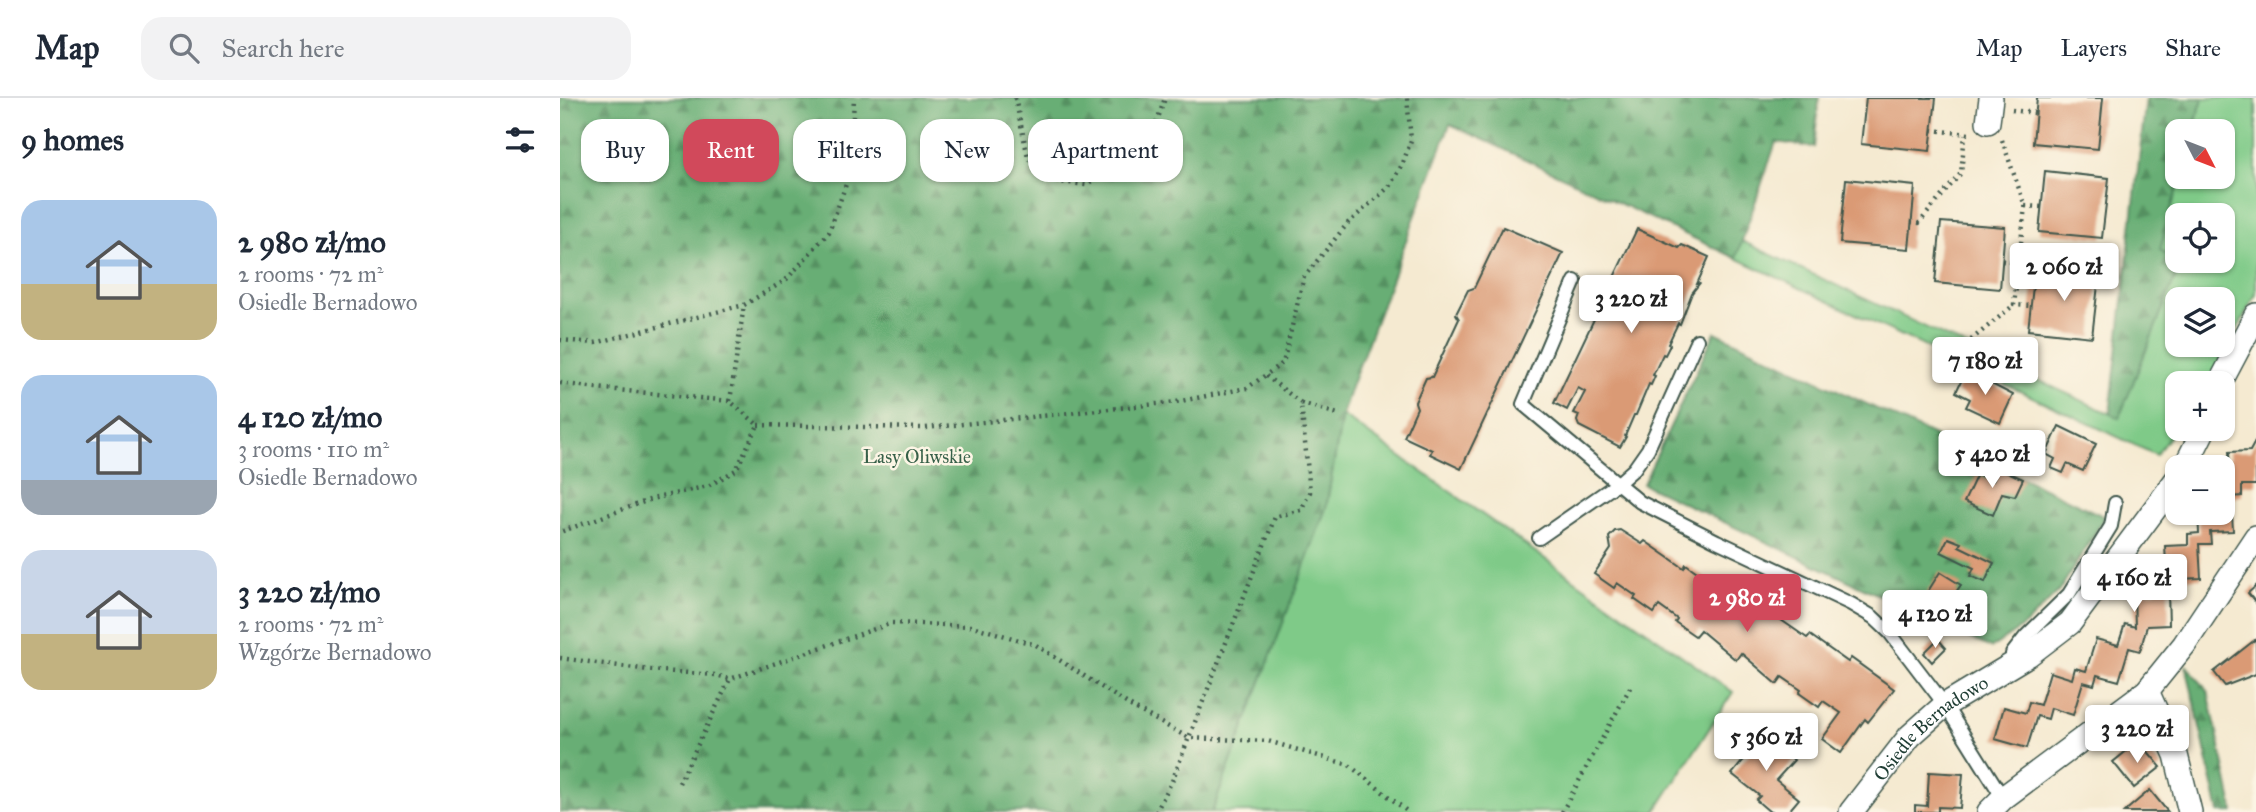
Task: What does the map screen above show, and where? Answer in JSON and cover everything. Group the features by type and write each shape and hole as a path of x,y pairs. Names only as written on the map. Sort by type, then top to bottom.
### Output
{"street":[{"path":"1986,131 1991,98"},
{"path":"2226,371 2256,315"},
{"name":"Osiedle Bernadowo","path":"1855,807 1910,736 1945,705 2028,655 2070,623 2165,495"},
{"path":"2000,808 2147,691 2184,645 2256,537"},
{"path":"2147,691 2176,755 2190,812"}],"lane":[{"path":"1575,281 1523,404 1640,502 1873,617 1890,633 1945,705 2000,808"},
{"path":"1539,538 1617,484 1634,469 1647,449 1697,340"},
{"path":"2013,664 2011,654 2069,594 2111,526 2115,503"}],"path":[{"path":"560,340 595,344 744,305 786,280 829,232 850,173 854,98"},
{"path":"1015,98 1028,157 1052,181 1086,185 1133,152 1156,124 1165,98"},
{"path":"560,383 730,401 758,425 925,428 1176,402 1247,388 1283,363 1304,276 1348,223 1389,187 1403,163 1411,140 1407,98"},
{"path":"1932,130 1965,134 1986,131 2001,138 2025,206 2014,305"},
{"path":"1911,222 1919,223 1961,173 1965,134"},
{"path":"2025,206 2042,207"},
{"path":"2002,261 2018,263"},
{"path":"730,401 744,305"},
{"path":"1971,340 2014,305 2031,306"},
{"path":"1266,376 1301,403 1338,414"},
{"path":"1156,812 1172,782 1275,517 1301,510 1310,492 1301,403"},
{"path":"560,532 652,499 708,486 736,470 758,425"},
{"path":"560,658 649,670 716,675 730,679 892,623 972,626 1036,645 1134,708 1189,738 1268,741 1349,765 1408,812"},
{"path":"678,783 730,679"},
{"path":"1562,812 1632,684"}],"green space":[{"name":"Lasy Oliwskie","path":"560,98 1819,98 1814,147 1776,142 1736,258 1450,124 1351,387 1342,415 1326,508 1212,812 560,812"},
{"path":"2146,98 2203,98 2197,119 2165,119 2165,189 2177,189 2173,203 2165,203 2165,232 2160,250 2165,253 2165,273 2178,273 2171,287 2165,287 2165,303 2119,418 2110,414"},
{"path":"2203,98 2256,98 2256,294 2235,334 2235,287 2171,287 2178,273 2235,273 2235,203 2173,203 2177,189 2235,189 2235,119 2197,119"},
{"path":"2165,232 2165,253 2160,250"},
{"path":"1742,241 2119,418 2165,303 2165,357 2223,357 2215,371 2165,371 2166,441 2156,455 1736,258"},
{"path":"1715,332 2105,517 2059,591 2025,625 1991,648 1643,484"},
{"path":"1342,415 1733,692 1655,812 1212,812 1326,508"},
{"path":"2186,665 2208,691 2234,812 2219,812"}],"building":[{"path":"1866,98 1936,98 1930,151 1861,144"},
{"path":"2037,98 2103,98 2098,149 2033,143"},
{"path":"2045,171 2109,178 2102,238 2039,232"},
{"path":"1846,179 1915,186 1909,249 1840,243"},
{"path":"1941,222 2005,227 2000,289 1935,283"},
{"path":"1503,227 1563,253 1461,469 1430,454 1432,450 1404,437 1426,378 1432,377 1459,319 1456,314 1468,290 1474,288"},
{"path":"1637,229 1679,248 1682,245 1709,257 1699,284 1692,293 1680,324 1678,323 1620,447 1579,426 1579,415 1574,413 1585,392 1578,388 1567,410 1554,403"},
{"path":"2035,269 2099,276 2092,337 2028,330"},
{"path":"1966,371 2013,395 2000,423 1966,407 1970,399 1956,392"},
{"path":"2059,426 2096,444 2083,471 2067,464 2063,473 2051,468 2055,459 2046,454"},
{"path":"2256,440 2256,485 2242,485 2242,496 2235,497 2235,455 2229,455 2229,452 2250,451"},
{"path":"1999,468 2023,479 2015,496 2002,493 1993,515 1964,502 1977,474 1993,481"},
{"path":"2199,525 2233,525 2233,531 2210,532 2211,544 2199,544 2201,578 2178,579 2179,590 2168,591 2169,625 2147,626 2140,651 2129,648 2119,681 2097,675 2094,685 2083,682 2073,715 2051,708 2048,719 2037,716 2027,748 1995,739 2004,707 2026,713 2029,702 2040,705 2050,672 2072,679 2075,668 2086,671 2096,639 2118,645 2125,624 2135,627 2134,593 2156,591 2156,580 2167,580 2165,546 2188,545 2188,534 2199,533"},
{"path":"1620,530 1642,544 1645,541 1684,568 1686,564 1725,592 1727,588 1766,615 1768,611 1807,638 1810,635 1848,662 1851,658 1894,689 1868,722 1865,719 1841,753 1822,739 1841,713 1823,701 1819,707 1782,677 1777,684 1741,653 1736,660 1700,630 1695,636 1659,606 1654,613 1617,583 1614,588 1594,574 1611,549 1609,537"},
{"path":"1948,538 1994,563 1985,582 1970,576 1974,568 1941,552"},
{"path":"1940,572 1961,585 1956,592 1959,594 1944,618 1920,604"},
{"path":"2256,586 2256,603 2248,593"},
{"path":"1938,639 1946,648 1932,662 1924,653"},
{"path":"2256,639 2256,674 2225,686 2214,672"},
{"path":"1755,728 1794,760 1776,780 1799,799 1788,812 1770,812 1756,800 1760,796 1732,774 1752,750 1743,743"},
{"path":"2139,741 2161,767 2134,788 2113,762"},
{"path":"1929,772 1963,774 1960,808 1938,807 1938,812 1915,812 1915,805 1927,806"},
{"path":"2150,790 2168,812 2124,812"}]}
